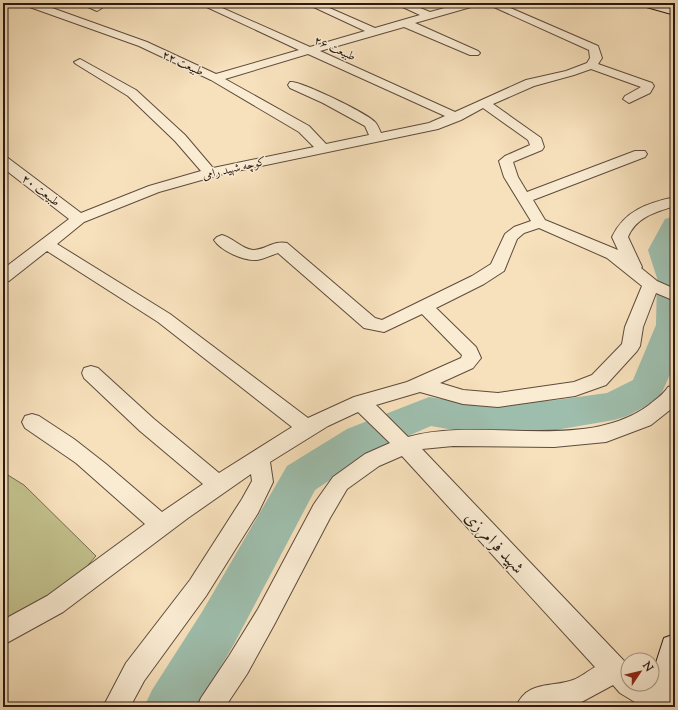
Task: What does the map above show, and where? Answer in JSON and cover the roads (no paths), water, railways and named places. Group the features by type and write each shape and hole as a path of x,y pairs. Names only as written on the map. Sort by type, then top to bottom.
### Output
{"street":[{"name":"طبیعت ۲۲","path":"28,3 143,44 215,78 304,129 323,149"},
{"path":"84,3 97,8"},
{"name":"طبیعت ۲۶","path":"203,3 457,117"},
{"path":"310,3 375,32"},
{"path":"399,3 430,16"},
{"path":"215,78 474,3"},
{"path":"490,3 594,48 596,58 591,65 648,86 646,90 629,99"},
{"path":"647,3 675,11"},
{"path":"405,23 474,53"},
{"path":"80,62 132,93 180,138 210,173"},
{"name":"کوچه شهید رامی","path":"3,277 79,219 154,189 210,173 433,126 457,117 484,103 530,83 570,73 591,65"},
{"path":"294,84 328,100 370,124 377,138"},
{"path":"484,103 534,138 537,147 514,156 506,161 511,177 540,223 613,254 644,279 675,295"},
{"path":"524,198 640,154"},
{"name":"طبیعت ۲۰","path":"3,162 79,219"},
{"path":"419,385 463,397 498,400 575,389 599,380 632,346 634,327 644,279 620,237 622,230 629,220 637,214 675,202"},
{"path":"222,240 252,255 260,254 272,248 281,247 370,324 384,326 425,307 498,268 510,237 519,230 540,223"},
{"path":"46,244 164,318 307,428"},
{"path":"3,633 55,604 161,525 218,485 307,428 361,402 419,385 467,363 472,358 470,352 425,307"},
{"path":"91,373 147,425 218,485"},
{"path":"210,707 238,665 262,624 322,511 340,483 372,460 404,446 426,440 453,438 554,439 606,434 644,419 671,399 675,392"},
{"name":"شهید فرامرزی","path":"361,402 620,675"},
{"path":"32,422 57,437 87,460 161,525"},
{"path":"116,707 135,672 198,588 253,500 263,482 259,458"},
{"path":"658,705 675,649"},
{"path":"529,707 539,699 576,692 620,680"},
{"name":"شهید فرامرزی","path":"641,692 658,705"}],"waterway":[{"path":"169,707 218,628 301,478 360,440 429,411 483,420 556,415 614,406 646,389 663,351 672,325 672,278 663,250 675,225"}]}
